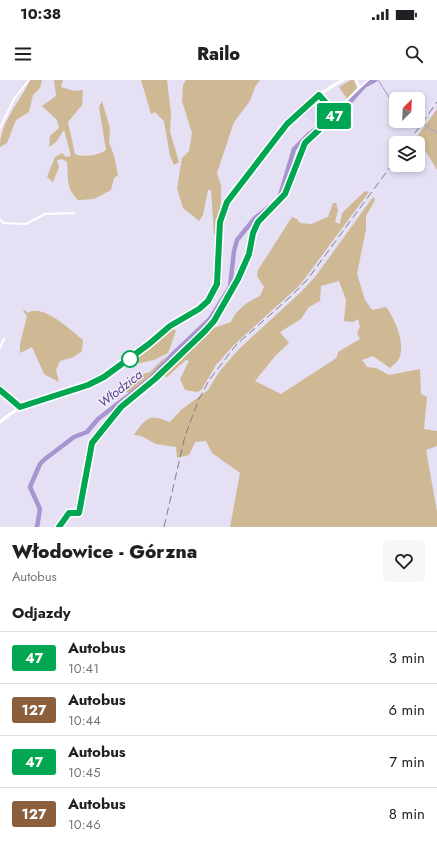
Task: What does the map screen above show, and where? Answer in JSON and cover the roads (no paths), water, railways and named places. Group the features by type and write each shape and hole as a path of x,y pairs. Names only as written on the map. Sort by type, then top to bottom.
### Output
{"street":[{"path":"0,128 14,100 29,80"},
{"path":"0,422 20,407 88,385 104,377 149,344 170,326 199,309 208,301 217,284 220,222 227,202 287,124 319,95 343,80"},
{"path":"356,80 360,86"},
{"path":"59,527 69,513 79,513 92,443 96,436 121,407 155,379 214,321 238,279 249,254 253,233 258,222 285,194 305,143 321,128 333,120 334,113 360,86 368,80"},
{"path":"319,95 334,113"},
{"path":"0,219 3,223 26,224 45,214 74,213"},
{"path":"0,348 4,339"},
{"path":"0,390 20,407"}],"waterway":[{"name":"Włodzica","path":"37,527 40,509 30,487 40,464 74,437 87,432 98,419 150,379 171,356 210,319 230,287 234,251 237,240 255,218 279,199 294,149 309,134 350,102 364,86 375,80"},
{"path":"378,80 389,97"},
{"path":"425,125 437,133"}],"railway":[{"path":"413,136 437,102"},
{"path":"164,527 185,436 199,399 210,379 236,345 307,280 389,169"}]}
